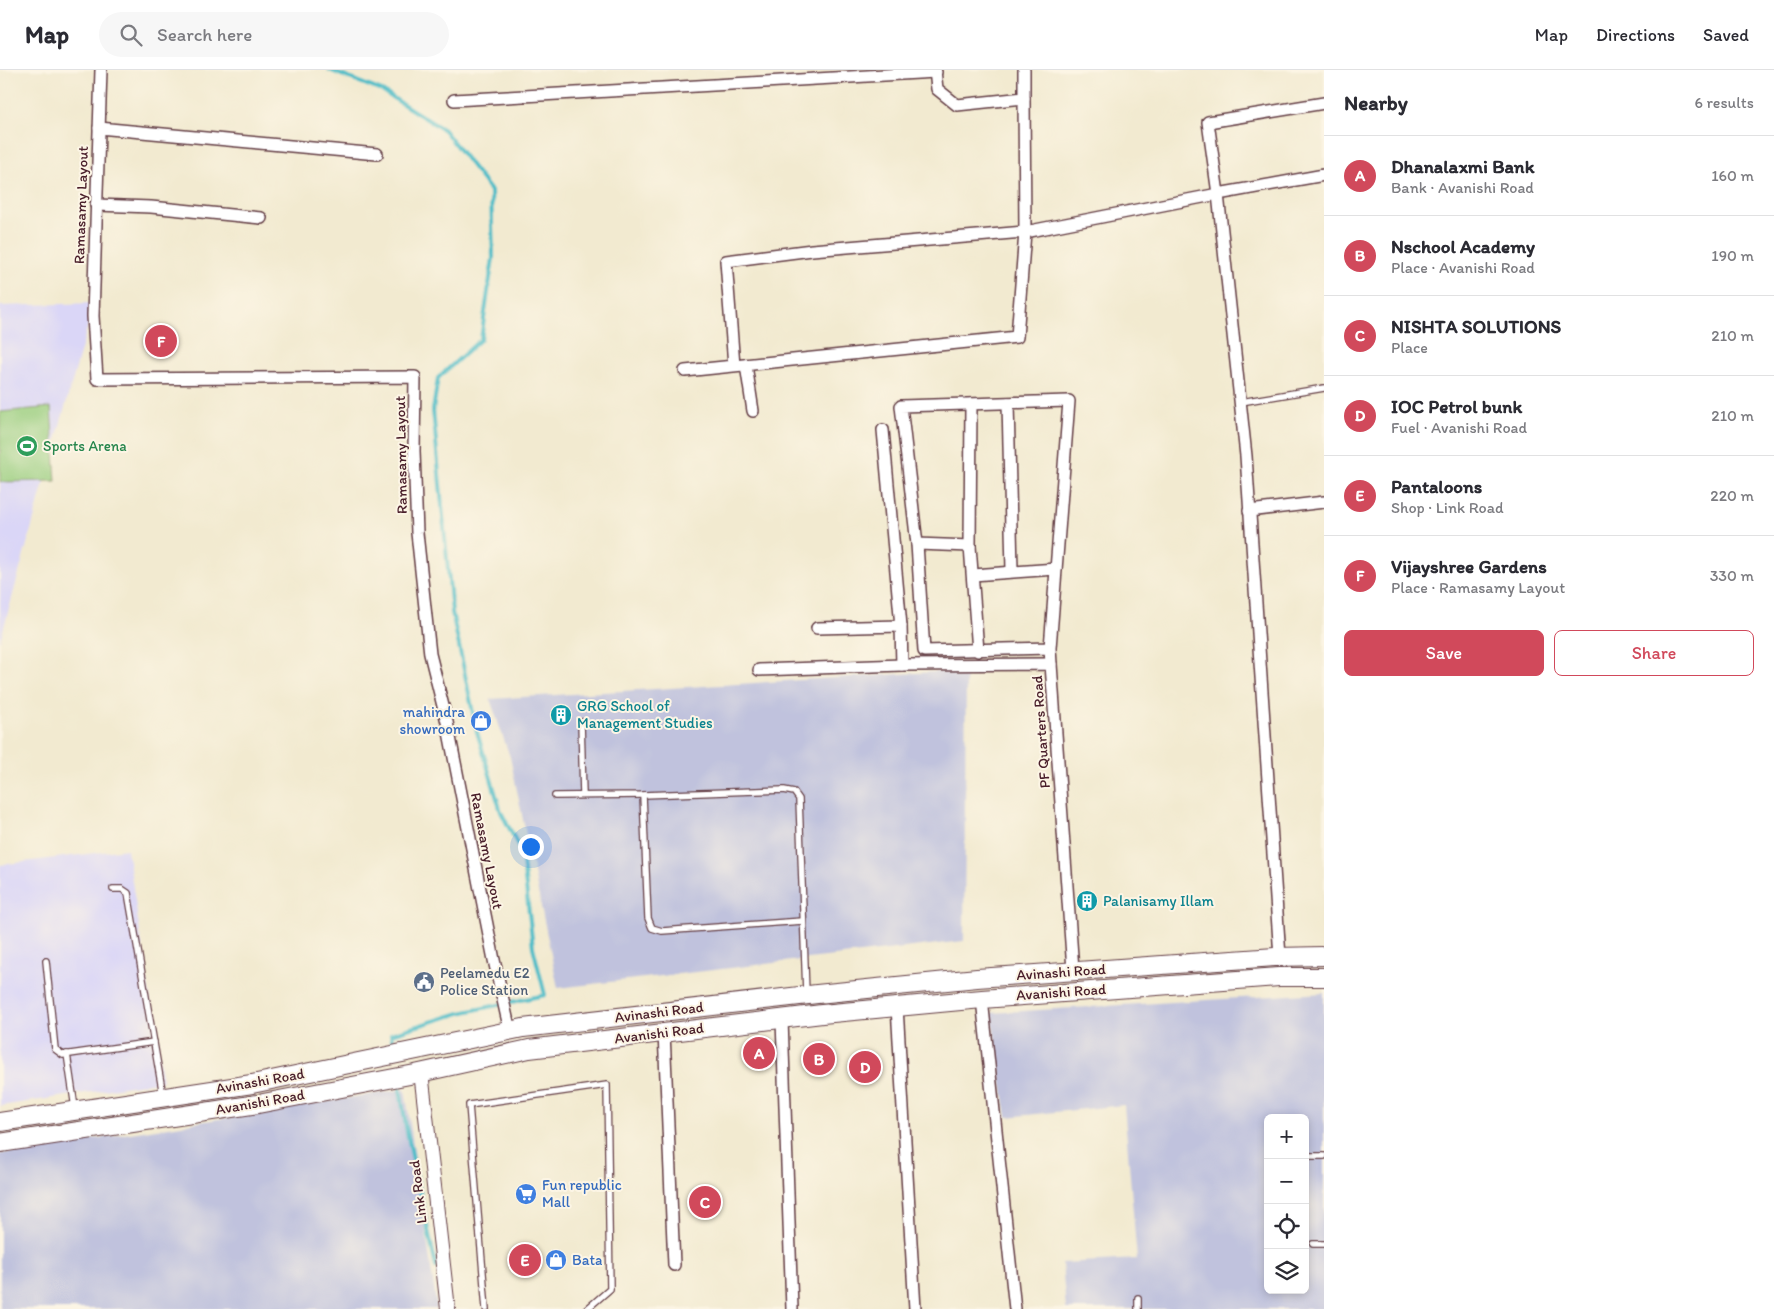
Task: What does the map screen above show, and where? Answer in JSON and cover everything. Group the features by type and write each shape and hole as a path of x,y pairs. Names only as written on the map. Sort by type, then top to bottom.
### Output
{"main road":[{"name":"Avinashi Road","path":"0,1122 252,1084 412,1053 510,1031 806,995 1073,970 1324,956"},
{"name":"Avanishi Road","path":"0,1143 258,1104 529,1049 664,1032 982,998 1279,978 1324,977"}],"street":[{"name":"Ramasamy Layout","path":"101,70 93,316 97,380 415,376 414,451 418,533 430,654 447,722 510,1031"},
{"path":"685,371 1017,337 1025,232 1024,70"},
{"path":"454,100 936,71 937,89 957,105 1024,98"},
{"path":"1280,957 1274,846 1241,402 1218,194 1208,122 1324,103"},
{"path":"98,128 376,154"},
{"path":"734,366 726,261 812,250 1025,232 1324,175"},
{"path":"96,205 151,207 261,218"},
{"path":"746,365 753,411"},
{"path":"1050,648 924,651 917,544 901,406 1069,401 1050,648 1051,664"},
{"path":"1008,403 1012,570"},
{"path":"971,404 970,546 978,651"},
{"path":"884,430 901,626 902,665"},
{"path":"1249,511 1324,502"},
{"path":"917,544 970,546"},
{"path":"973,575 1012,570 1056,568"},
{"path":"817,628 901,626"},
{"name":"PF Quarters Road","path":"758,670 902,665 1051,664 1073,970"},
{"path":"982,998 1015,1309"},
{"path":"897,1007 915,1309"},
{"path":"782,1020 792,1309"},
{"path":"664,1032 674,1265"},
{"name":"Link Road","path":"418,1073 448,1309"}],"lane":[{"path":"1241,402 1324,388"},
{"path":"581,722 583,795"},
{"path":"555,796 784,790 794,792 799,799 806,995"},
{"path":"643,795 648,918 652,928 662,931 803,921"},
{"path":"112,889 122,889 128,894 163,1097"},
{"path":"46,961 55,1049 63,1055 154,1042"},
{"path":"67,1054 75,1110"},
{"path":"486,1309 469,1105 607,1085 610,1289 587,1309"},
{"path":"1309,1156 1324,1156"},
{"path":"1313,1244 1324,1244"},
{"path":"1138,1298 1138,1309"}],"shaded area":[{"path":"94,303 0,641 0,306"},
{"path":"966,670 964,941 558,988 510,757 490,699"},
{"path":"127,849 163,1081 0,1106 0,865"},
{"path":"1324,993 1324,1309 1066,1309 1062,1263 1137,1259 1124,1105 1007,1117 991,1013"},
{"path":"405,1089 437,1309 0,1309 0,1154"}],"green space":[{"name":"Sports Arena","path":"51,407 56,481 0,482 0,412"}],"waterway":[{"path":"329,70 382,91 444,130 491,191 493,258 481,339 438,378 433,410 452,612 477,732 501,812 522,853 533,947 545,995 460,1013 391,1034 394,1051"},
{"path":"399,1083 406,1127 436,1267"}],"place":[{"name":"Vijayshree Gardens","path":"161,341"},
{"name":"Sports Arena","path":"27,446"},
{"name":"GRG School of Management Studies","path":"561,715"},
{"name":"mahindra showroom","path":"481,721"},
{"name":"Palanisamy Illam","path":"1087,901"},
{"name":"Peelamedu E2 Police Station","path":"424,982"},
{"name":"Dhanalaxmi Bank","path":"759,1053"},
{"name":"Nschool Academy","path":"819,1059"},
{"name":"IOC Petrol bunk","path":"865,1067"},
{"name":"Fun republic Mall","path":"526,1194"},
{"name":"NISHTA SOLUTIONS","path":"705,1202"},
{"name":"Pantaloons","path":"525,1260"},
{"name":"Bata","path":"556,1260"}]}
